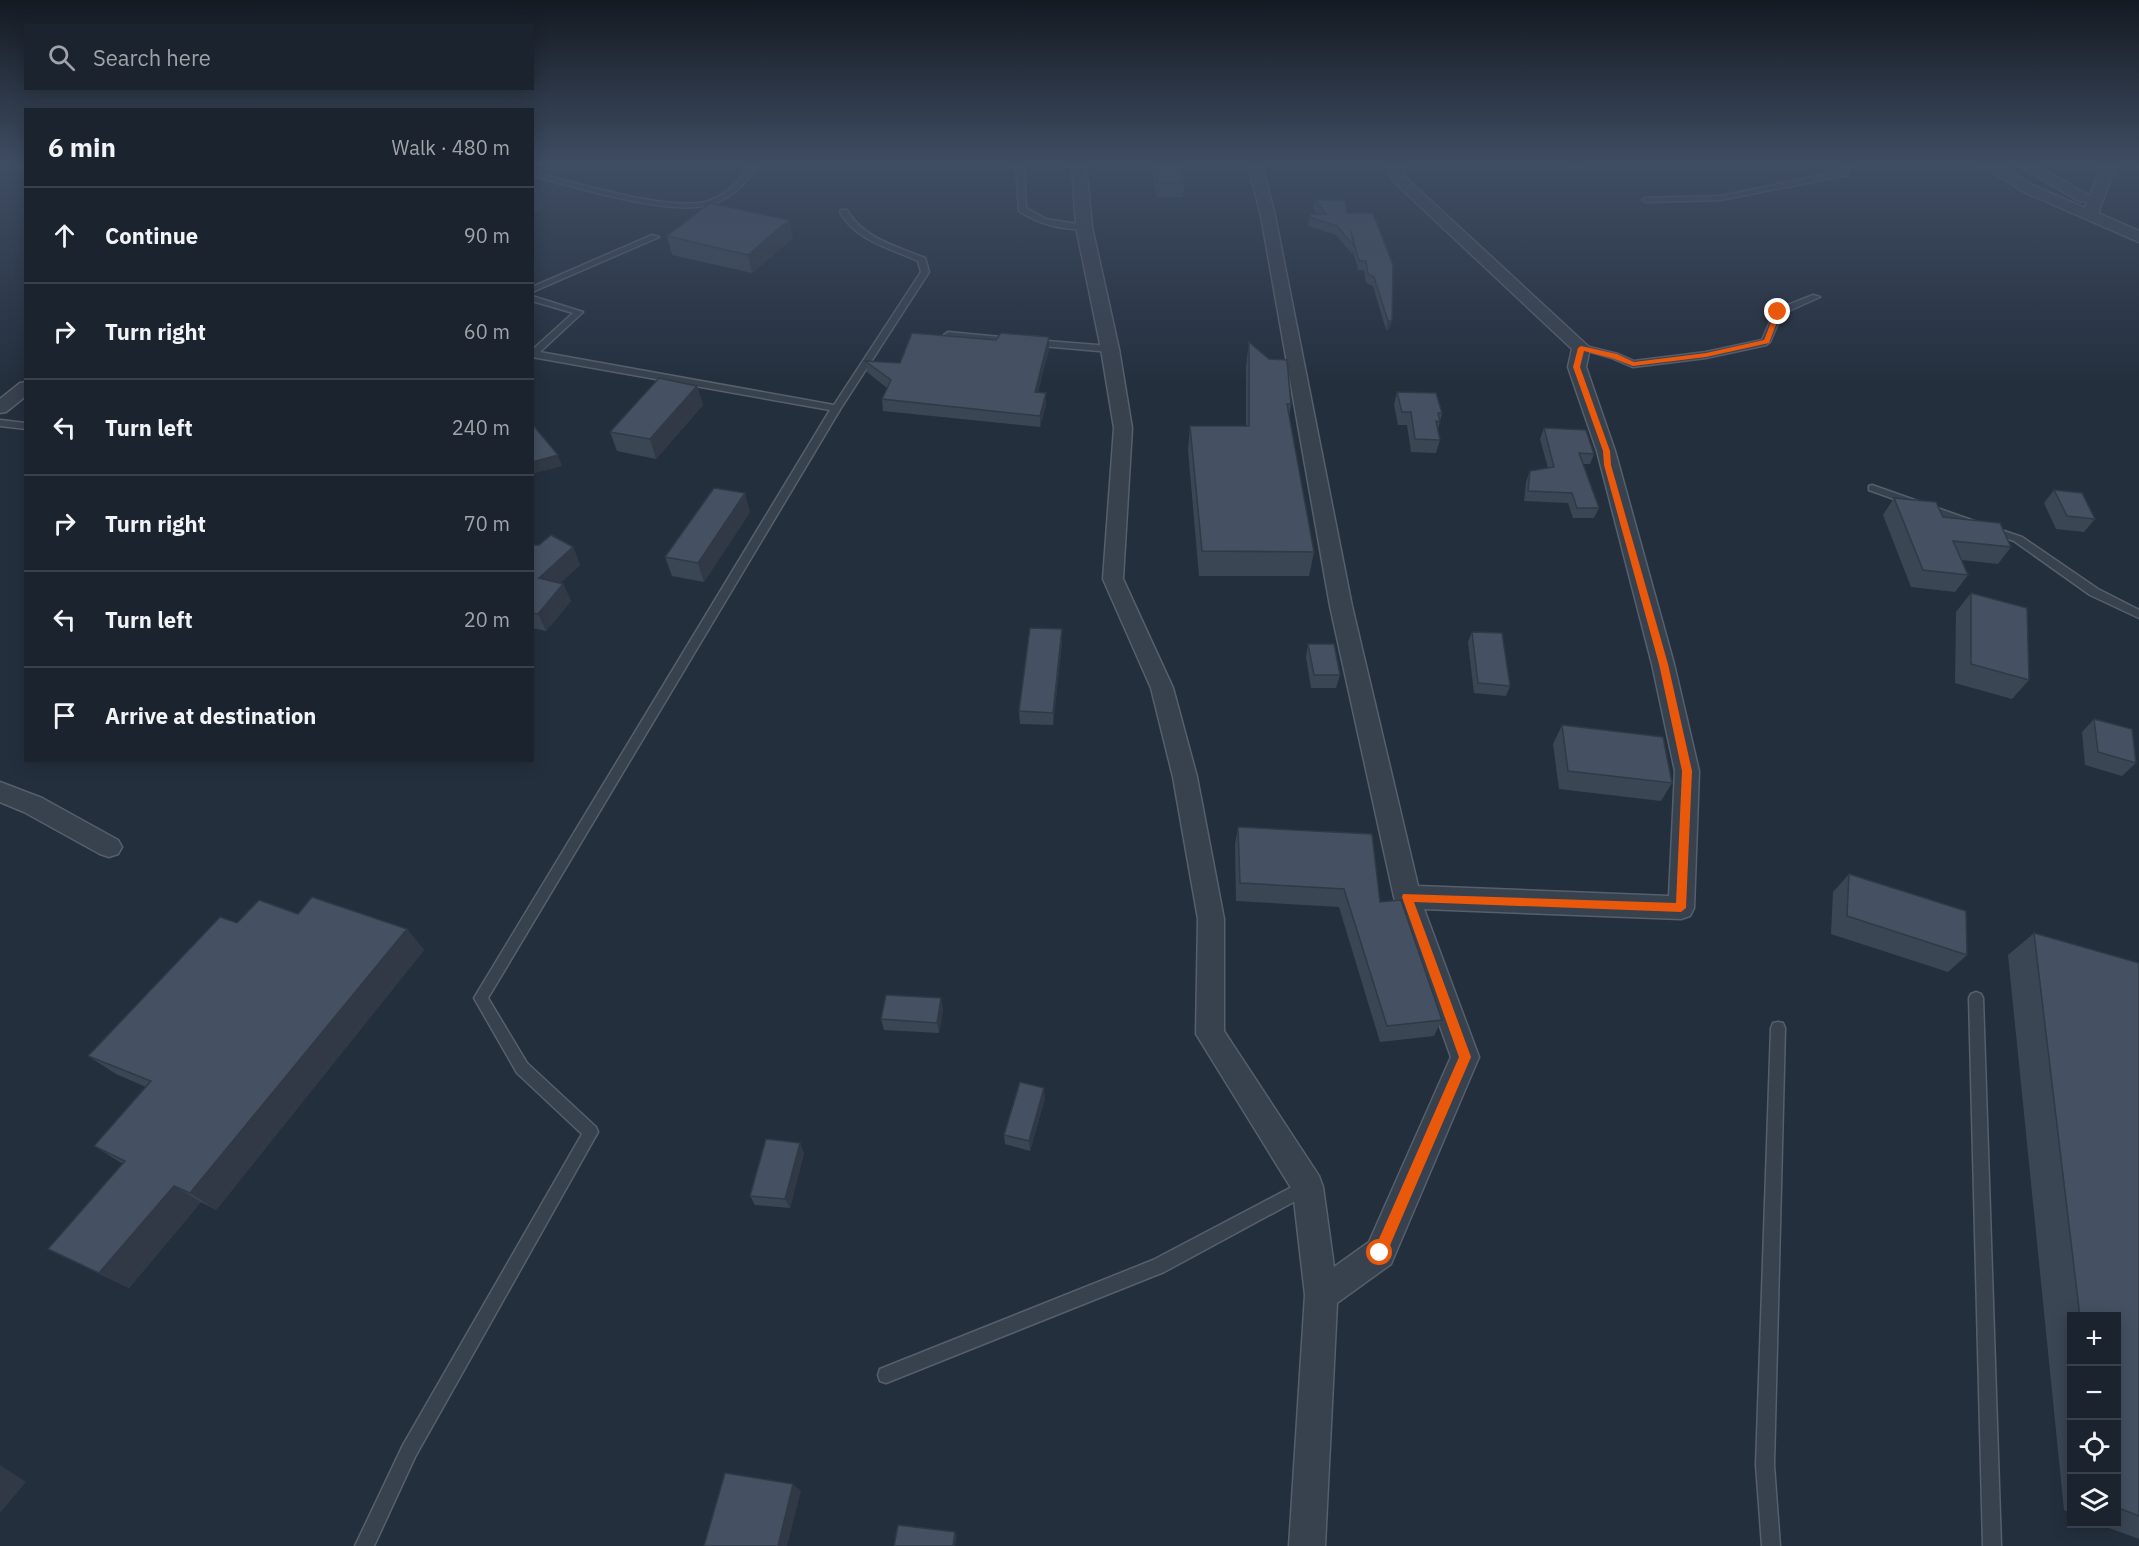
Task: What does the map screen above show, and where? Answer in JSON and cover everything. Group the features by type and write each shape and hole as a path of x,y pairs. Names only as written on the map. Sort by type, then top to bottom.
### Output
{"street":[{"path":"1086,237 1110,349 1123,428 1113,579 1162,688 1185,777 1211,919 1210,1034 1308,1187 1321,1295 1307,1546"},
{"path":"1272,237 1341,606 1407,897 1465,1057 1380,1253 1321,1295"},
{"path":"1407,897 1681,908 1687,771 1664,664 1606,451 1577,367 1581,348 1462,237"},
{"path":"0,408 24,389"},
{"path":"0,792 33,805 109,847"}],"lane":[{"path":"534,289 655,237"},
{"path":"364,1546 409,1451 591,1132 522,1068 481,998 836,408 926,272 922,260 870,237"},
{"path":"1581,348 1615,356 1633,364 1706,355 1766,342 1778,312 1816,297"},
{"path":"534,299 579,312 534,354"},
{"path":"948,336 1017,341"},
{"path":"1029,342 1110,349"},
{"path":"534,355 836,408"},
{"path":"0,423 24,426"},
{"path":"1872,488 2018,539 2094,592 2139,614"},
{"path":"1976,998 1992,1546"},
{"path":"1771,1546 1765,1465 1778,1028"},
{"path":"885,1375 1158,1266 1308,1187"}],"building":[{"path":"672,237 769,237 748,255"},
{"path":"1346,237 1352,237 1354,246"},
{"path":"1353,237 1382,237 1393,265 1392,321 1388,321 1374,277 1368,274 1366,261 1359,261"},
{"path":"912,333 996,340 1001,333 1049,337 1035,392 1046,393 1040,416 882,399 891,380 865,361 900,363"},
{"path":"1249,342 1269,359 1287,360 1291,404 1287,404 1314,552 1202,551 1190,426 1249,426"},
{"path":"659,378 697,386 650,439 610,432"},
{"path":"1397,392 1436,393 1442,413 1438,413 1440,422 1436,421 1440,440 1415,439 1411,412 1402,412"},
{"path":"534,426 558,455 534,461"},
{"path":"1544,428 1586,430 1594,454 1579,453 1599,508 1577,508 1572,493 1528,491 1530,471 1554,467"},
{"path":"714,488 745,493 698,563 665,557"},
{"path":"2054,490 2082,493 2095,519 2067,516"},
{"path":"1894,498 1936,502 1943,517 2000,523 2011,547 1953,541 1968,575 1923,570"},
{"path":"551,535 573,547 539,578 563,584 538,614 534,613 534,545 539,545"},
{"path":"1971,593 2027,608 2029,680 1971,664"},
{"path":"1030,628 1062,629 1053,713 1019,711"},
{"path":"1472,632 1502,633 1510,686 1478,683"},
{"path":"1308,644 1334,644 1340,675 1314,675"},
{"path":"2094,719 2132,729 2136,763 2098,752"},
{"path":"1562,725 1663,737 1672,783 1568,771"},
{"path":"1238,827 1372,834 1380,902 1401,900 1442,1020 1387,1026 1344,889 1240,883"},
{"path":"1849,874 1966,911 1967,955 1847,916"},
{"path":"312,897 407,929 190,1193 174,1186 99,1273 48,1249 125,1161 94,1146 151,1081 88,1056 220,917 237,923 259,900 298,914"},
{"path":"2034,933 2139,963 2139,1516 2121,1509 2121,1312 2079,1312"},
{"path":"886,995 941,998 937,1023 881,1019"},
{"path":"1020,1082 1044,1088 1029,1141 1004,1135"},
{"path":"766,1139 800,1143 785,1199 750,1196"},
{"path":"725,1473 793,1484 778,1546 704,1546"},
{"path":"898,1525 955,1532 953,1546 894,1546"}],"route":[{"path":"1380,1253 1465,1057 1407,897 1681,908 1687,771 1664,664 1606,451 1577,367 1581,348 1615,356 1633,364 1706,355 1766,342 1778,312"}]}
